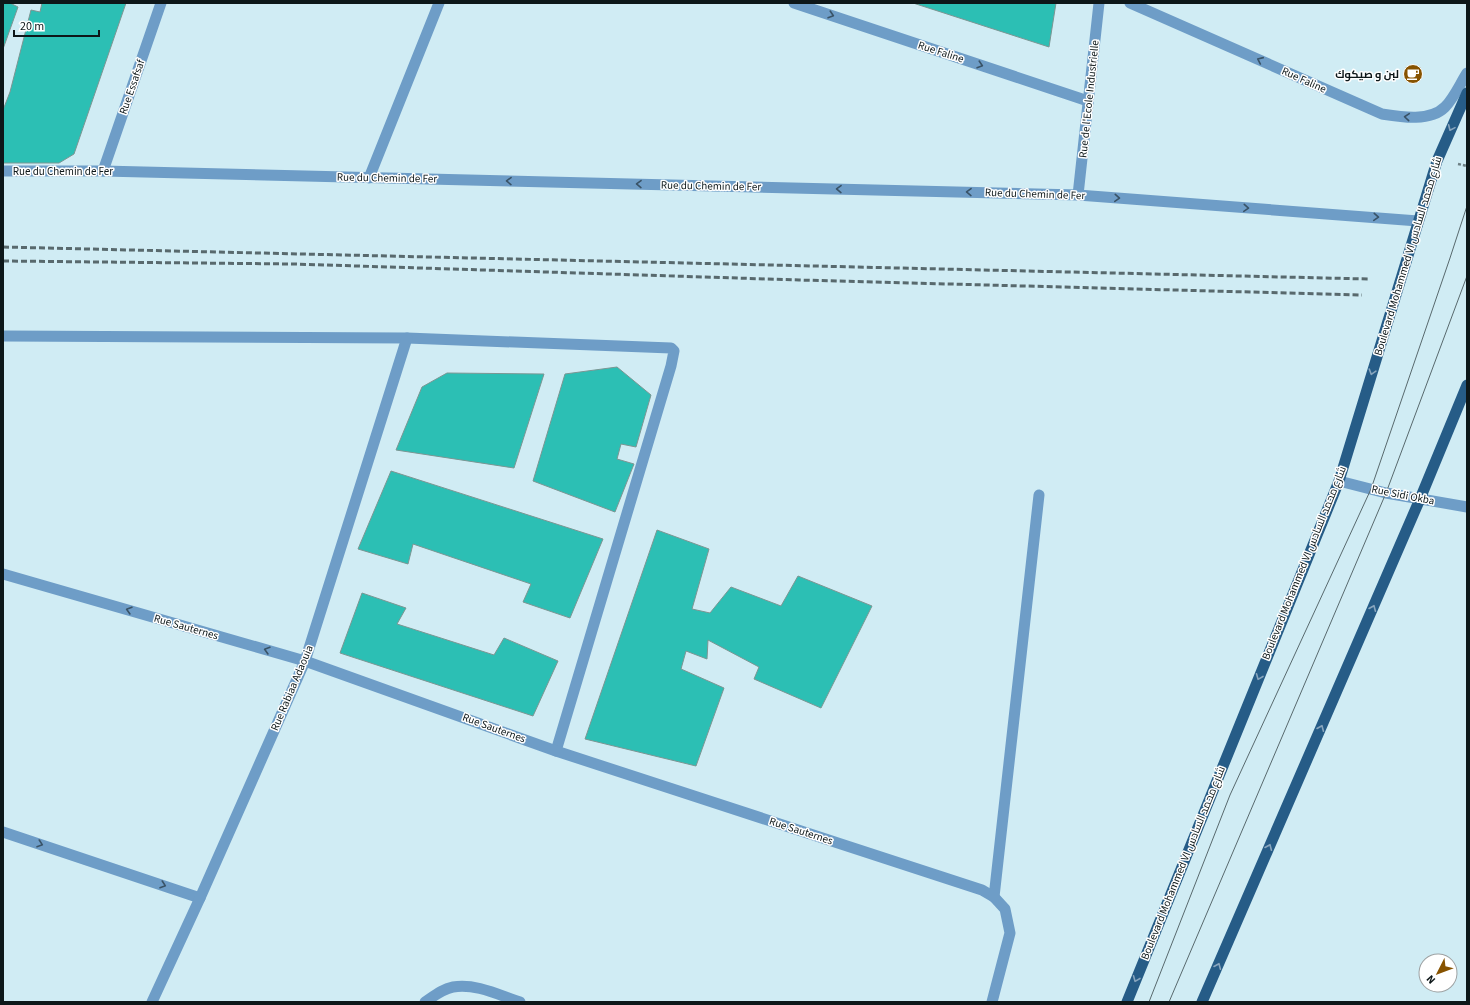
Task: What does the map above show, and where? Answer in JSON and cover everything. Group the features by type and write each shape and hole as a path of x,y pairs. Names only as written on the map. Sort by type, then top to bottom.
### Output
{"main road":[{"name":"Boulevard Mohammed VI شارع محمد السادس","path":"1127,1002 1339,481 1436,161 1467,93"},
{"path":"1202,1002 1420,499 1467,385"}],"street":[{"name":"Rue Essafsaf","path":"103,171 161,3"},
{"path":"369,178 439,3"},
{"name":"Rue Faline","path":"794,3 1088,101"},
{"name":"Rue de l'Ecole Industrielle","path":"1078,195 1100,3"},
{"name":"Rue Faline","path":"1130,3 1382,114 1414,118 1432,114 1444,108 1467,73"},
{"name":"Rue du Chemin de Fer","path":"3,171 103,171 1078,195 1418,221"},
{"path":"3,336 407,338 671,348 674,351 556,751"},
{"name":"Rue Rabiaa Adaouia","path":"152,1002 200,898 305,661 407,338"},
{"name":"Rue Sidi Okba","path":"1339,481 1386,493 1467,507"},
{"path":"992,1002 1010,933 1005,909 994,897 1039,495"},
{"name":"Rue Sauternes","path":"3,574 305,661 556,751 982,890 994,897"},
{"path":"3,832 200,898"},
{"path":"425,1002 438,992 453,987 472,987 520,1002"}],"building":[{"path":"3,3 10,3 18,7 3,49"},
{"path":"42,3 126,3 74,154 59,163 3,163 3,110 10,92 31,10 40,12"},
{"path":"913,3 1056,3 1049,47"},
{"path":"617,367 651,395 636,447 621,444 617,459 634,464 615,512 533,481 565,374"},
{"path":"447,373 544,374 514,468 396,450 422,387"},
{"path":"391,471 603,539 570,618 523,602 531,584 413,544 408,564 358,549"},
{"path":"657,530 709,549 692,609 710,613 731,587 781,606 798,576 872,606 821,708 754,679 759,667 708,640 707,659 686,651 681,669 724,688 696,766 585,739"},
{"path":"362,593 406,608 397,624 494,655 504,638 558,661 533,716 340,653"}],"tram line":[{"path":"1149,1002 1230,795 1371,489 1467,206"},
{"path":"1169,1002 1386,493 1467,276"}],"railway":[{"path":"3,247 1368,279"},
{"path":"3,261 294,264 799,280 1362,295"}],"place":[{"name":"لبن و صيكوك","path":"1413,74"}]}
